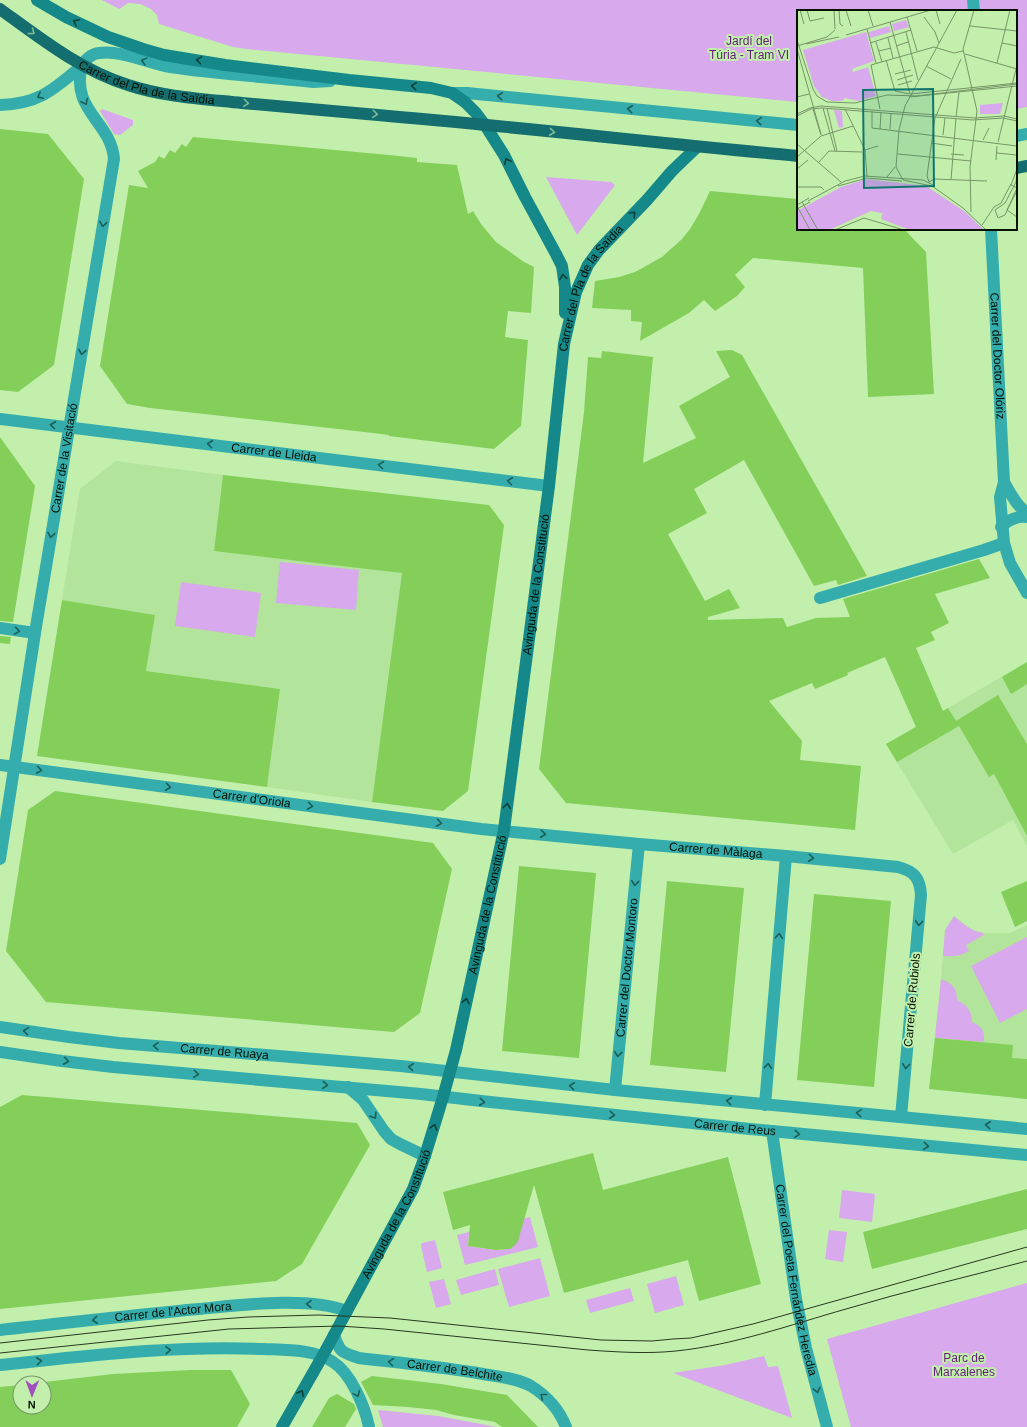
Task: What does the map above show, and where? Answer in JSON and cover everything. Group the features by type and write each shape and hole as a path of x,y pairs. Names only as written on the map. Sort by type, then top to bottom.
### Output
{"main road":[{"name":"Carrer del Pla de la Saïdia","path":"40,2 108,37 131,46 164,55 349,80 431,88 452,93 476,112 485,125 504,155 562,266 565,287 564,344"},
{"path":"0,9 41,40 82,65"},
{"name":"Carrer del Pla de la Saïdia","path":"82,65 128,85 161,93 207,100 485,125 797,156"},
{"name":"Carrer del Pla de la Saïdia","path":"564,344 576,292 588,265 599,250 647,200 672,171 697,147"},
{"path":"1017,168 1027,166"},
{"name":"Avinguda de la Constitució","path":"282,1427 322,1357 413,1189 444,1097 449,1072 456,1050 504,830 549,486 564,344"}],"street":[{"path":"973,0 974,10"},
{"name":"Carrer del Pla de la Saïdia","path":"82,65 93,54 107,53 119,54 169,67 225,74 313,82 349,80"},
{"path":"0,104 20,104 37,98 60,84 82,65"},
{"name":"Carrer de la Visitació","path":"0,859 35,633 114,159 113,149 108,138 94,118 80,92 79,76 82,65"},
{"name":"Carrer del Pla de la Saïdia","path":"452,93 467,93 797,125"},
{"path":"1017,136 1027,134"},
{"name":"Carrer del Doctor Olóriz","path":"991,230 1004,482 1000,497 1001,528 1010,563 1022,575 1027,593"},
{"name":"Carrer de Lleida","path":"0,419 549,486"},
{"name":"Carrer del Doctor Olóriz","path":"1004,482 1013,500 1027,513"},
{"path":"1001,528 1006,522 1013,519 1027,517"},
{"path":"820,598 1004,543"},
{"path":"0,628 35,633"},
{"name":"Carrer d'Oriola","path":"0,765 481,829 504,830"},
{"name":"Carrer de Màlaga","path":"504,830 639,844 898,867 907,869 915,875 920,884"},
{"name":"Carrer del Doctor Montoro","path":"614,1090 639,844"},
{"path":"765,1105 786,856"},
{"name":"Carrer de Rubiols","path":"901,1117 921,895 920,884"},
{"name":"Carrer de Ruaya","path":"0,1027 119,1043 449,1072"},
{"name":"Carrer de Ruaya","path":"0,1052 62,1061 444,1097"},
{"path":"449,1072 765,1105 1027,1129"},
{"path":"348,1087 363,1100 384,1131 392,1139 425,1156"},
{"name":"Carrer de Reus","path":"444,1097 772,1131 1027,1155"},
{"name":"Carrer del Poeta Fernández Heredia","path":"772,1131 796,1299 806,1348 827,1427"},
{"name":"Carrer de l'Actor Mora","path":"0,1330 182,1311 271,1304 311,1304 337,1307 347,1311"},
{"name":"Carrer de Belchite","path":"334,1335 337,1346 343,1353 359,1358 464,1371 510,1379 530,1386 546,1397 557,1409 566,1427"},
{"path":"0,1365 88,1356 216,1348 300,1350 333,1361 341,1368 356,1391 368,1419 369,1427"},
{"path":"349,1379 349,1365 353,1360 359,1358"}],"shaded area":[{"path":"116,461 223,475 214,551 373,569 403,570 372,802 267,787 280,689 146,671 154,615 62,600 80,489"},
{"path":"1027,662 1027,846 1013,820 953,854 886,744"},
{"path":"954,916 971,929 983,933 1010,933 1027,925 1027,1099 929,1089 945,930"}],"green space":[{"name":"Jardí del Túria - Tram VI","path":"102,0 1027,0 1027,107 1017,109 1017,10 797,10 797,102 246,49 233,47 159,24 157,15 151,9 140,4 128,3 119,9"},
{"path":"102,109 133,120 133,125 120,135 114,134 100,111"},
{"path":"546,177 611,182 615,185 577,235"},
{"path":"280,562 359,570 356,610 276,603"},
{"path":"181,582 261,593 255,637 175,626"},
{"path":"954,916 967,927 983,933 984,935 966,945 969,951 966,953 956,956 943,956 945,930"},
{"path":"1027,937 1027,1009 1000,1023 971,966"},
{"path":"941,979 953,986 956,992 957,1000 964,1004 971,1015 972,1022 978,1025 982,1030 984,1042 935,1038"},
{"path":"842,1190 875,1194 872,1222 839,1218"},
{"path":"530,1217 538,1247 465,1265 457,1235","holes":["520,1225 519,1236 510,1248 503,1250 468,1246 469,1233 498,1236"]},
{"path":"829,1230 847,1232 843,1262 825,1259"},
{"path":"435,1240 442,1268 427,1272 421,1246 422,1243"},
{"path":"540,1258 550,1296 509,1307 498,1269"},
{"path":"495,1269 499,1285 461,1295 456,1280"},
{"path":"676,1276 684,1305 655,1313 647,1284"},
{"path":"444,1279 451,1304 436,1308 429,1282"},
{"name":"Parc de Marxalenes","path":"1027,1283 1027,1427 851,1427 827,1339"},
{"path":"630,1288 634,1301 590,1313 586,1300"},
{"path":"764,1356 768,1367 778,1366 792,1418 673,1373 725,1365"},
{"path":"378,1410 438,1416 497,1427 383,1427"}],"building":[{"path":"0,129 48,134 84,179 54,365 18,392 0,390"},
{"path":"193,137 389,155 417,158 417,162 457,165 468,214 473,211 481,224 496,242 524,262 534,267 531,313 508,311 505,337 528,340 521,426 494,449 127,404 100,366 129,185 148,188 138,171 155,162 159,156 164,159 170,150 175,153 182,144 186,147"},
{"path":"710,191 797,199 797,230 905,230 926,252 934,394 868,397 863,268 753,258 735,275 745,287 737,296 715,311 704,300 689,313 640,341 642,322 631,321 631,310 592,308 595,281 619,277 635,272 662,257 682,239 699,214"},
{"path":"732,350 742,355 867,576 838,585 836,580 814,586 744,460 694,489 707,513 668,534 705,601 729,589 740,608 708,617 708,620 783,618 787,627 816,618 850,617 843,599 979,559 990,578 935,594 949,623 931,632 935,640 916,648 943,711 948,708 956,721 998,695 1027,744 1027,836 994,774 989,777 959,726 897,762 886,744 916,727 885,657 847,673 848,675 815,689 812,683 769,701 802,741 800,760 861,766 855,830 566,803 539,769 584,412 588,357 601,358 602,351 653,357 643,463 696,438 679,406 730,377 716,351"},
{"path":"0,437 35,486 13,622 0,621"},
{"path":"223,475 489,505 504,525 468,791 443,811 372,802 402,573 214,551"},
{"path":"62,600 155,615 146,671 280,689 267,787 37,756"},
{"path":"0,636 11,637 10,644 0,643"},
{"path":"1027,662 1027,684 1011,694 1002,677"},
{"path":"55,791 433,843 452,869 420,1013 394,1032 46,1002 6,951 28,810"},
{"path":"519,866 596,873 579,1058 502,1051"},
{"path":"667,881 744,888 726,1072 650,1065"},
{"path":"1027,881 1027,921 1015,927 1001,892"},
{"path":"814,894 891,901 874,1087 797,1080"},
{"path":"935,1038 1013,1045 1012,1058 1027,1059 1027,1099 929,1089"},
{"path":"22,1095 357,1123 370,1145 302,1264 276,1281 0,1309 0,1107"},
{"path":"593,1153 603,1190 728,1157 761,1284 699,1301 688,1260 564,1293 534,1185 518,1241 510,1249 496,1250 468,1246 470,1225 453,1230 443,1192"},
{"path":"1027,1189 1027,1229 872,1269 863,1232"},
{"path":"190,1370 231,1370 250,1404 237,1427 0,1427 0,1387 12,1386 12,1415 52,1415 52,1381 113,1374"},
{"path":"372,1376 441,1384 507,1395 538,1427 502,1427 495,1422 454,1415 436,1410 373,1405 361,1382"},
{"path":"337,1394 354,1404 356,1409 345,1427 312,1427 329,1398"}],"tram line":[{"path":"0,1343 208,1320 318,1315 390,1318 601,1340 652,1341 691,1338 753,1324 1027,1247"},
{"path":"0,1353 229,1329 339,1326 384,1329 588,1350 643,1353 665,1352 698,1348 741,1339 891,1296 1027,1261"}]}
